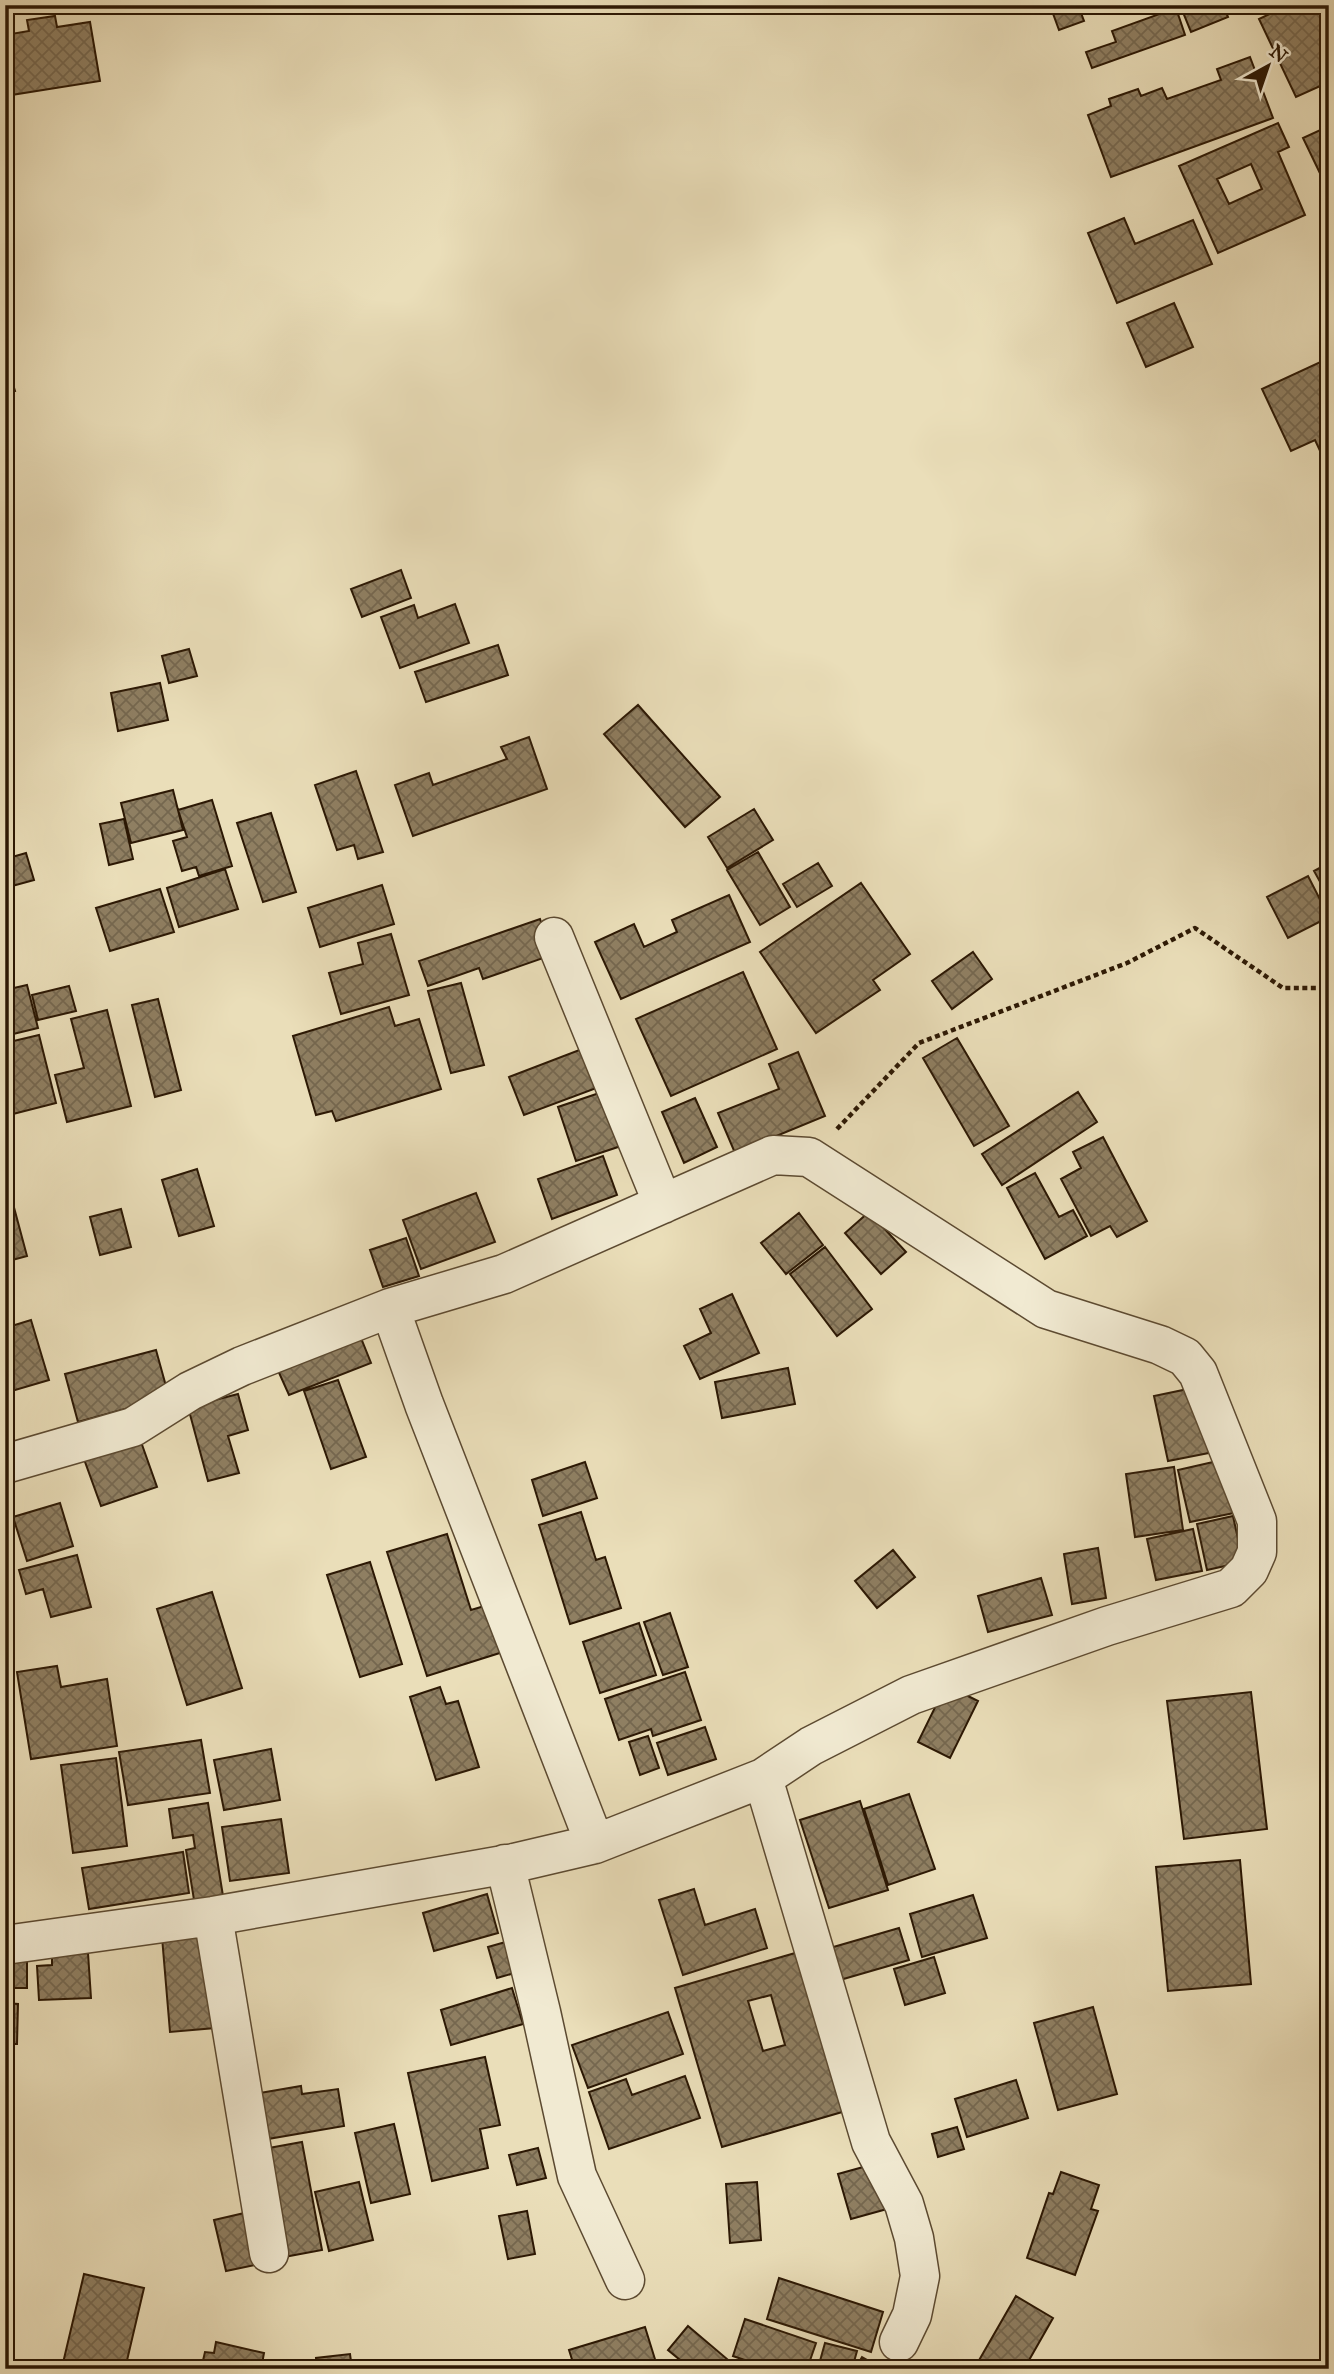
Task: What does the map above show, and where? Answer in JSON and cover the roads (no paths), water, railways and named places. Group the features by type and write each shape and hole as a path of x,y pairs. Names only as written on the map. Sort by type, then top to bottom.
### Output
{"street":[{"path":"554,937 663,1204"},
{"path":"5,1464 133,1427 190,1391 242,1366 390,1308 504,1274 774,1155 809,1157 1046,1309 1160,1345 1185,1357 1198,1373 1258,1521 1256,1552 1249,1570 1231,1588 1107,1626 911,1695 811,1746 763,1777 595,1844 505,1864 213,1916 5,1945"},
{"path":"390,1308 424,1404 595,1844"},
{"path":"763,1777 871,2142 904,2204 914,2238 919,2276 912,2315 899,2342"},
{"path":"505,1864 577,2176 625,2280"},
{"path":"213,1916 269,2253"}]}
